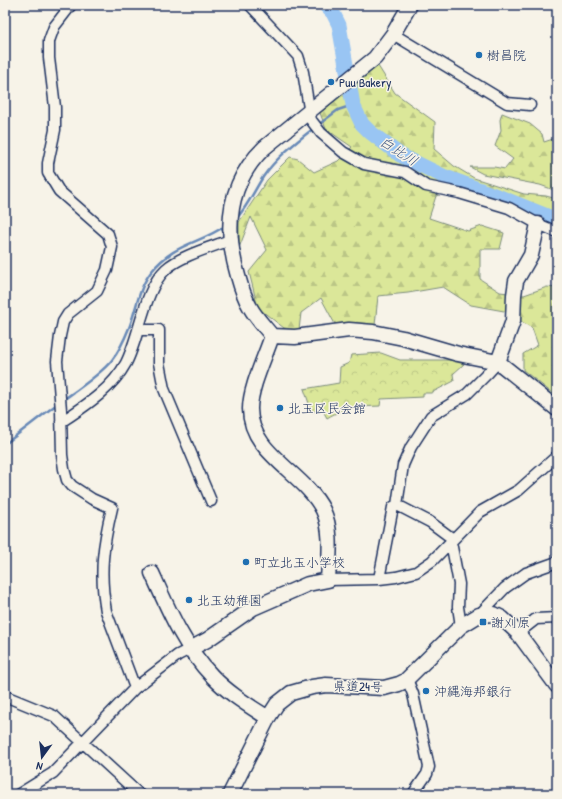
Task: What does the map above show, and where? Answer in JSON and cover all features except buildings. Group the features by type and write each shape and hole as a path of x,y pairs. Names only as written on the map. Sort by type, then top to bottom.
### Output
{"street":[{"path":"71,5 54,27 49,41 55,130 48,163 48,173 59,191 108,234 112,247 107,270 97,291 68,314 63,322 57,361 62,422 62,455 67,480 72,486 112,508 105,538 102,560 104,598 106,611 135,688"},
{"path":"250,5 298,56 303,72 310,116 321,134 343,152 364,164 405,172 426,186 458,193 509,208 538,224 557,232"},
{"path":"272,336 244,296 234,264 230,237 230,216 237,187 245,170 264,148 310,116 339,87 375,58 394,34 410,5"},
{"path":"394,34 507,103 530,105"},
{"path":"379,579 393,507 397,505 403,465 411,447 431,416 467,394 498,362 513,321 516,281 531,255 538,224"},
{"path":"62,422 98,396 118,375 126,364 152,290 162,274 174,263 230,237"},
{"path":"139,330 159,330 159,363 164,389 211,501"},
{"path":"272,336 295,337 349,330 373,332 403,338 458,354 498,362 557,409"},
{"path":"272,336 250,401 252,425 262,445 302,482 312,493 324,512 327,523 329,544 328,580"},
{"path":"19,794 53,773 135,688 178,655 206,640 253,608 308,584 328,580 379,579 416,572 432,561 480,512 519,490 557,456"},
{"path":"397,505 430,522 452,541 459,584 458,607 461,626"},
{"path":"479,615 505,588 526,572 557,562"},
{"path":"152,573 178,628 190,649 208,672 227,690 268,718"},
{"path":"479,615 494,614 502,618 518,633 557,686"},
{"name":"県道24号","path":"230,794 268,718 277,704 291,693 298,690 326,685 384,688 399,684 461,626 479,615"},
{"path":"518,633 536,619 557,618"},
{"path":"407,678 413,694 429,767 427,774 412,794"},
{"path":"5,696 54,716 139,794"}],"green space":[{"path":"378,66 395,93 435,122 434,149 454,166 474,178 524,194 546,196 557,199 557,224 494,197 458,187 436,196 429,218 468,231 482,226 504,233 500,249 480,249 480,279 500,292 524,295 547,287 557,288 557,397 523,370 523,354 538,345 532,328 504,311 471,305 443,287 378,296 375,325 359,323 336,326 321,298 301,313 299,330 284,328 258,308 249,272 267,250 251,217 239,248 239,222 267,180 290,157 298,159 314,172 338,161 352,147 326,129 320,113"},
{"path":"502,113 530,124 542,134 544,142 557,138 557,191 540,185 483,174 470,167 494,167 505,169 513,159 495,146 501,130 500,120"},
{"path":"381,353 400,360 450,360 464,364 453,374 454,381 431,393 423,393 423,397 381,399 380,406 347,409 327,418 322,409 312,412 304,389 339,383 340,367 349,363 351,355"}],"waterway":[{"name":"白比川","path":"325,5 333,13 339,25 353,105 362,124 370,132 400,155 443,176 557,220"},
{"path":"318,125 338,110 353,105"},
{"path":"236,219 263,177 274,163 314,128"},
{"path":"63,400 82,387 115,356 129,328 143,285 151,272 160,262 178,249 225,226"},
{"path":"5,444 57,404"}],"place":[{"name":"樹昌院","path":"479,55"},
{"name":"Puu Bakery","path":"331,82"},
{"name":"北玉区民会館","path":"280,408"},
{"name":"町立北玉小学校","path":"246,562"},
{"name":"北玉幼稚園","path":"189,600"},
{"name":"謝刈原","path":"483,622"},
{"name":"沖縄海邦銀行","path":"426,691"}]}
